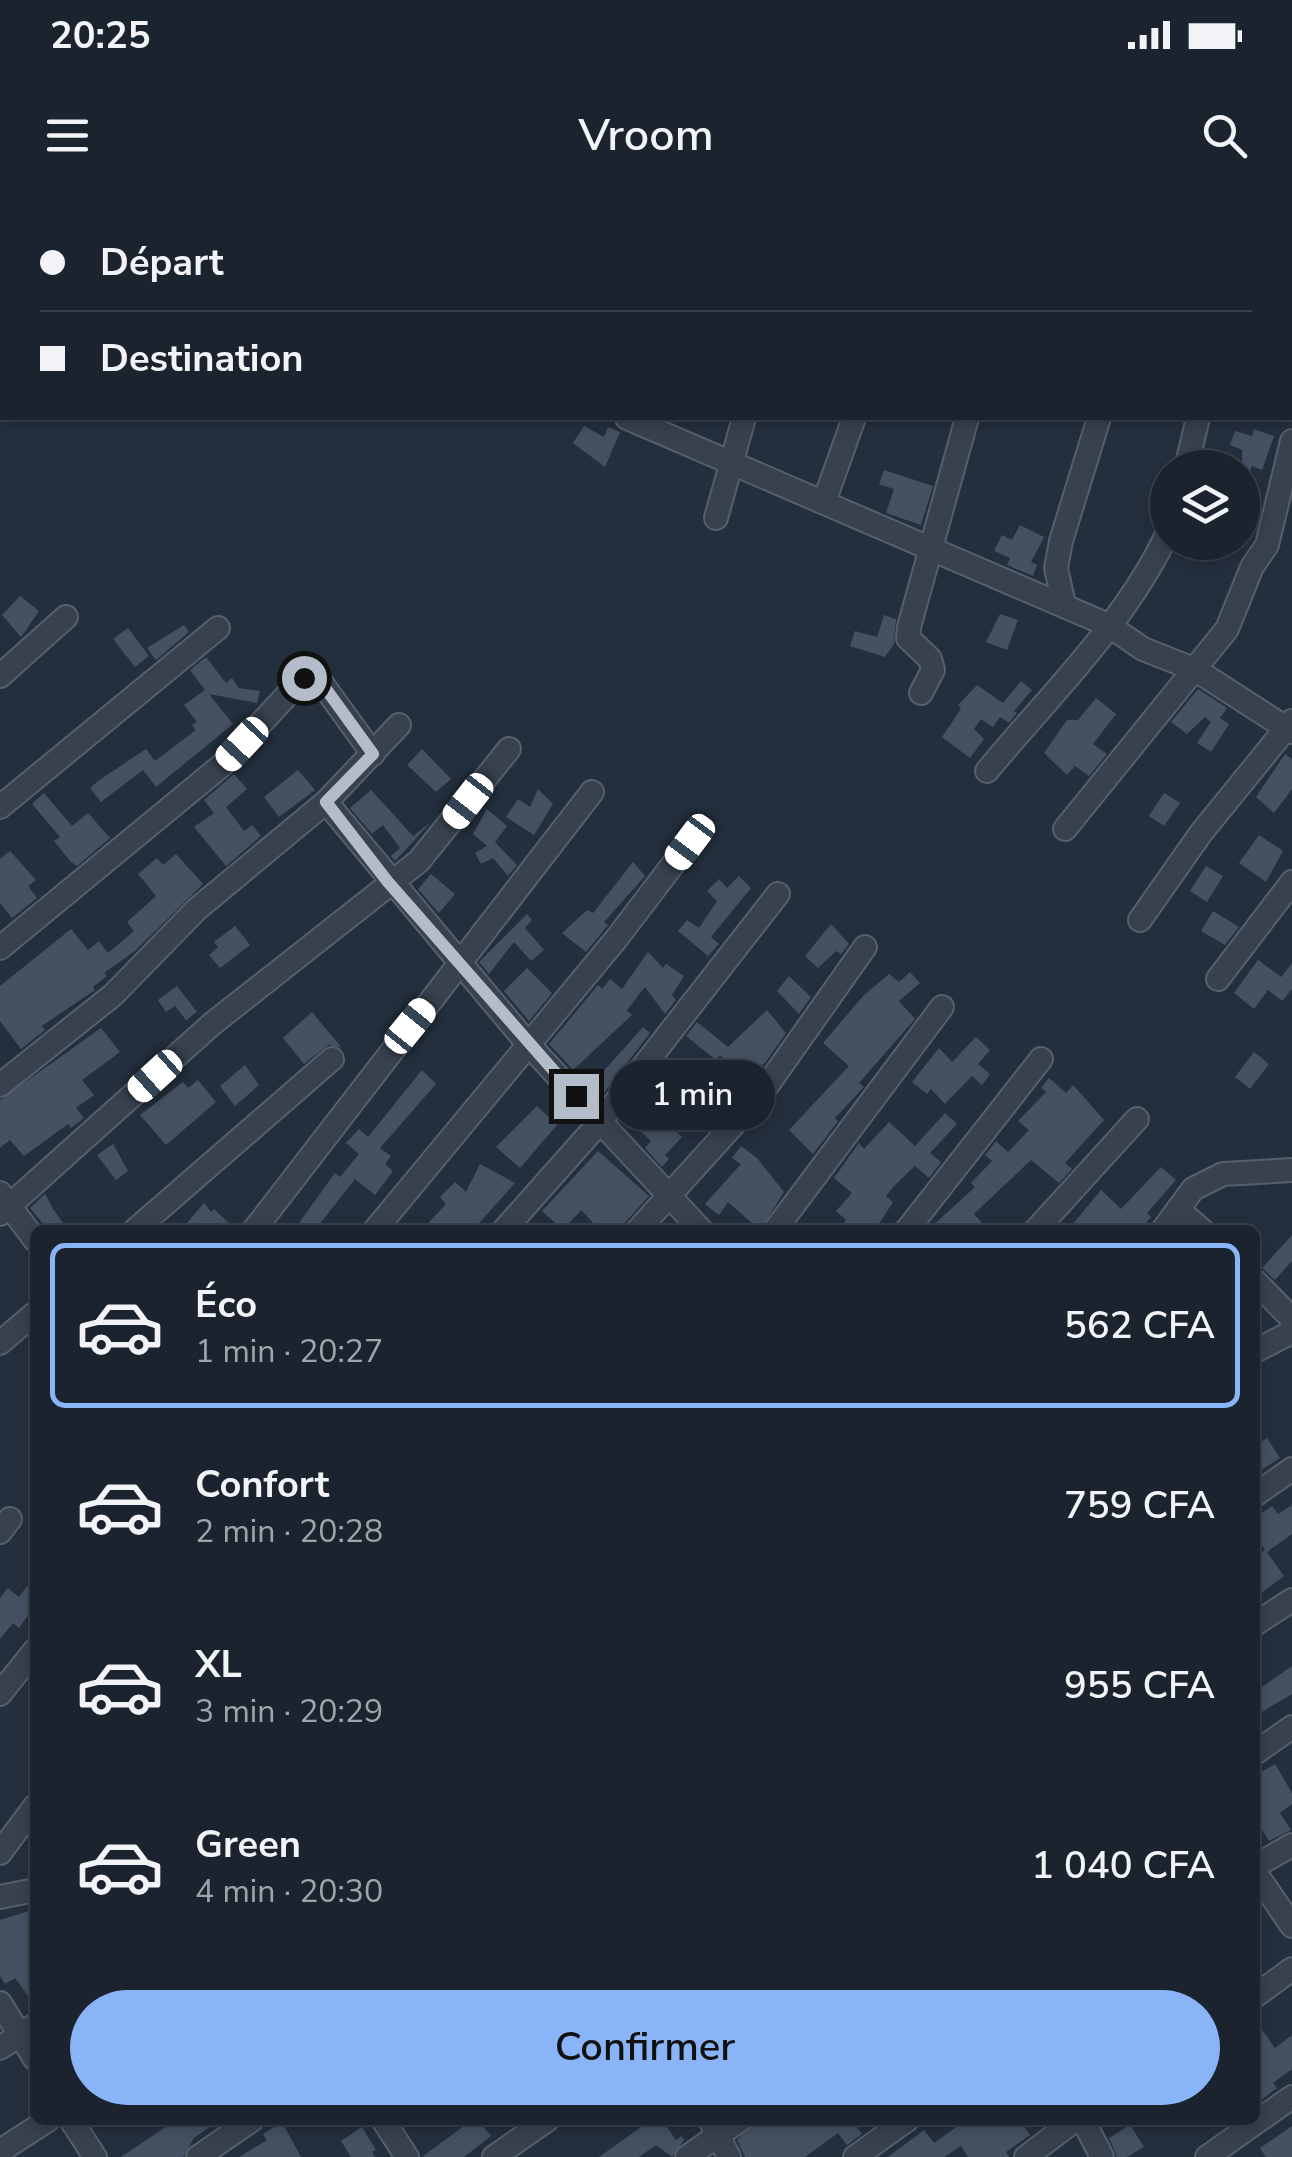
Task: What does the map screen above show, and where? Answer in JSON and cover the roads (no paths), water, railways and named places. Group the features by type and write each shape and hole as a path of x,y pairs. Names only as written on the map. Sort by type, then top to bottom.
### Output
{"street":[{"path":"632,420 1108,625 1143,649 1196,670 1290,727 1201,833 1140,920"},
{"path":"716,518 743,420"},
{"path":"824,502 853,420"},
{"path":"921,693 934,670 930,659 908,638 966,420"},
{"path":"1064,606 1056,568 1060,541 1097,420"},
{"path":"1190,450 1198,420"},
{"path":"1065,829 1227,629 1252,568 1267,544 1292,441"},
{"path":"987,771 1108,625 1154,560"},
{"path":"0,676 66,617"},
{"path":"0,807 218,628"},
{"path":"0,948 221,766 310,674 318,678 373,754"},
{"path":"0,1085 113,995 198,909 326,802 398,726"},
{"path":"30,1234 4,1205 212,1024 418,861 509,748"},
{"path":"258,1225 592,792"},
{"path":"326,802 388,882 528,1044 696,1225"},
{"path":"379,1225 617,938 690,842"},
{"path":"1218,979 1292,882"},
{"path":"508,1225 600,1122 778,894"},
{"path":"642,1225 762,1093 865,947"},
{"path":"779,1225 942,1007"},
{"path":"141,1225 332,1059"},
{"path":"911,1225 1041,1059"},
{"path":"1041,1225 1137,1118"},
{"path":"1167,1225 1193,1189 1223,1174 1292,1170"},
{"path":"1180,1210 1196,1225"},
{"path":"1260,1286 1292,1319"},
{"path":"0,1343 30,1317"},
{"path":"1260,1348 1292,1332"},
{"path":"1260,1491 1292,1469"},
{"path":"1260,1621 1292,1600"},
{"path":"0,1694 30,1656"},
{"path":"1260,1749 1292,1727"},
{"path":"0,1853 30,1813"},
{"path":"1260,1866 1292,1845"},
{"path":"1260,1877 1292,1926"},
{"path":"0,1897 30,1891"},
{"path":"1260,1992 1292,1970"},
{"path":"0,2003 28,2029 0,2048"},
{"path":"1260,2120 1292,2097"},
{"path":"0,2151 40,2125"},
{"path":"74,2125 95,2157"},
{"path":"198,2157 245,2125"},
{"path":"385,2125 399,2154"},
{"path":"494,2157 541,2125"},
{"path":"855,2157 900,2125"},
{"path":"1026,2157 1072,2125"},
{"path":"1082,2125 1102,2157"},
{"path":"1207,2157 1252,2125"},
{"path":"688,2157 719,2139"}]}
